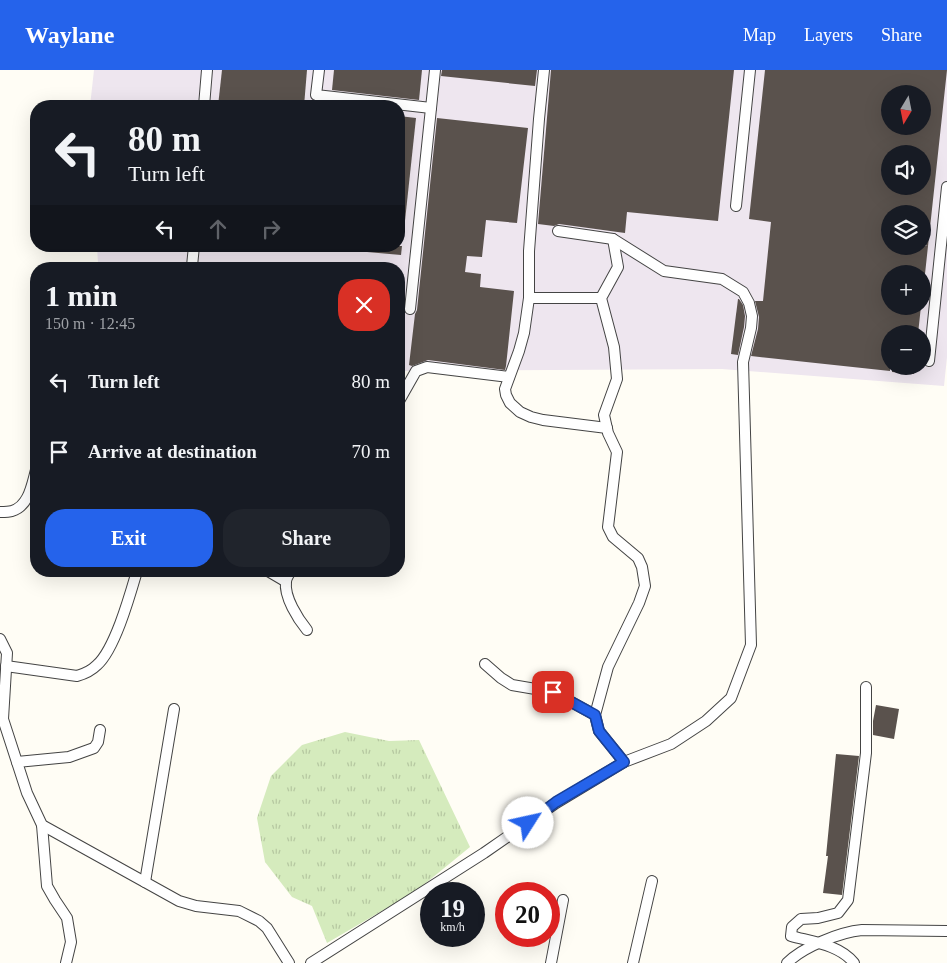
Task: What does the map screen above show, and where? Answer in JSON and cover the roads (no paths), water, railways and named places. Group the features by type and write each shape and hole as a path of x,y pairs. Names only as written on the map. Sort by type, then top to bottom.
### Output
{"street":[{"path":"204,100 207,70"},
{"path":"316,100 319,70"},
{"path":"410,309 435,70"},
{"path":"544,70 529,251 529,298 524,333 505,389 506,395 510,403 531,417 607,428"},
{"path":"736,206 750,70"},
{"path":"316,95 360,100"},
{"path":"405,105 431,108"},
{"path":"931,334 947,187"},
{"path":"311,963 484,853 556,802 624,762 671,744 706,721 731,698 751,645 744,362 751,328 752,316 749,303 743,292 722,279 664,271 613,239 558,231"},
{"path":"613,239 618,267 601,298 614,347 617,379 604,415 608,434 617,452 608,527 613,537 638,558 642,566 646,586 608,667 595,715 599,731 624,762"},
{"path":"529,298 601,298"},
{"path":"405,390 416,371 427,367 509,377"},
{"path":"0,512 12,511 24,504 30,490"},
{"path":"6,666 77,676 84,674 98,664 116,636 135,577"},
{"path":"279,577 286,581"},
{"path":"288,577 286,581 287,593 298,618 307,630"},
{"path":"0,639 7,653 3,719 27,793 42,825 47,886 67,918 71,942 66,963"},
{"path":"485,664 512,686 553,692 595,715"},
{"path":"854,963 849,956 841,951 791,936 792,927 801,919 818,918 838,913 848,900 866,753 866,687"},
{"path":"145,882 174,709"},
{"path":"17,762 69,757 94,748 98,742 100,730"},
{"path":"42,825 179,901 196,906 239,911 259,922 266,928 289,963"},
{"path":"633,963 652,881"},
{"path":"550,963 564,900"},
{"path":"787,963 800,953 819,943 845,933 862,930 947,931"}]}
